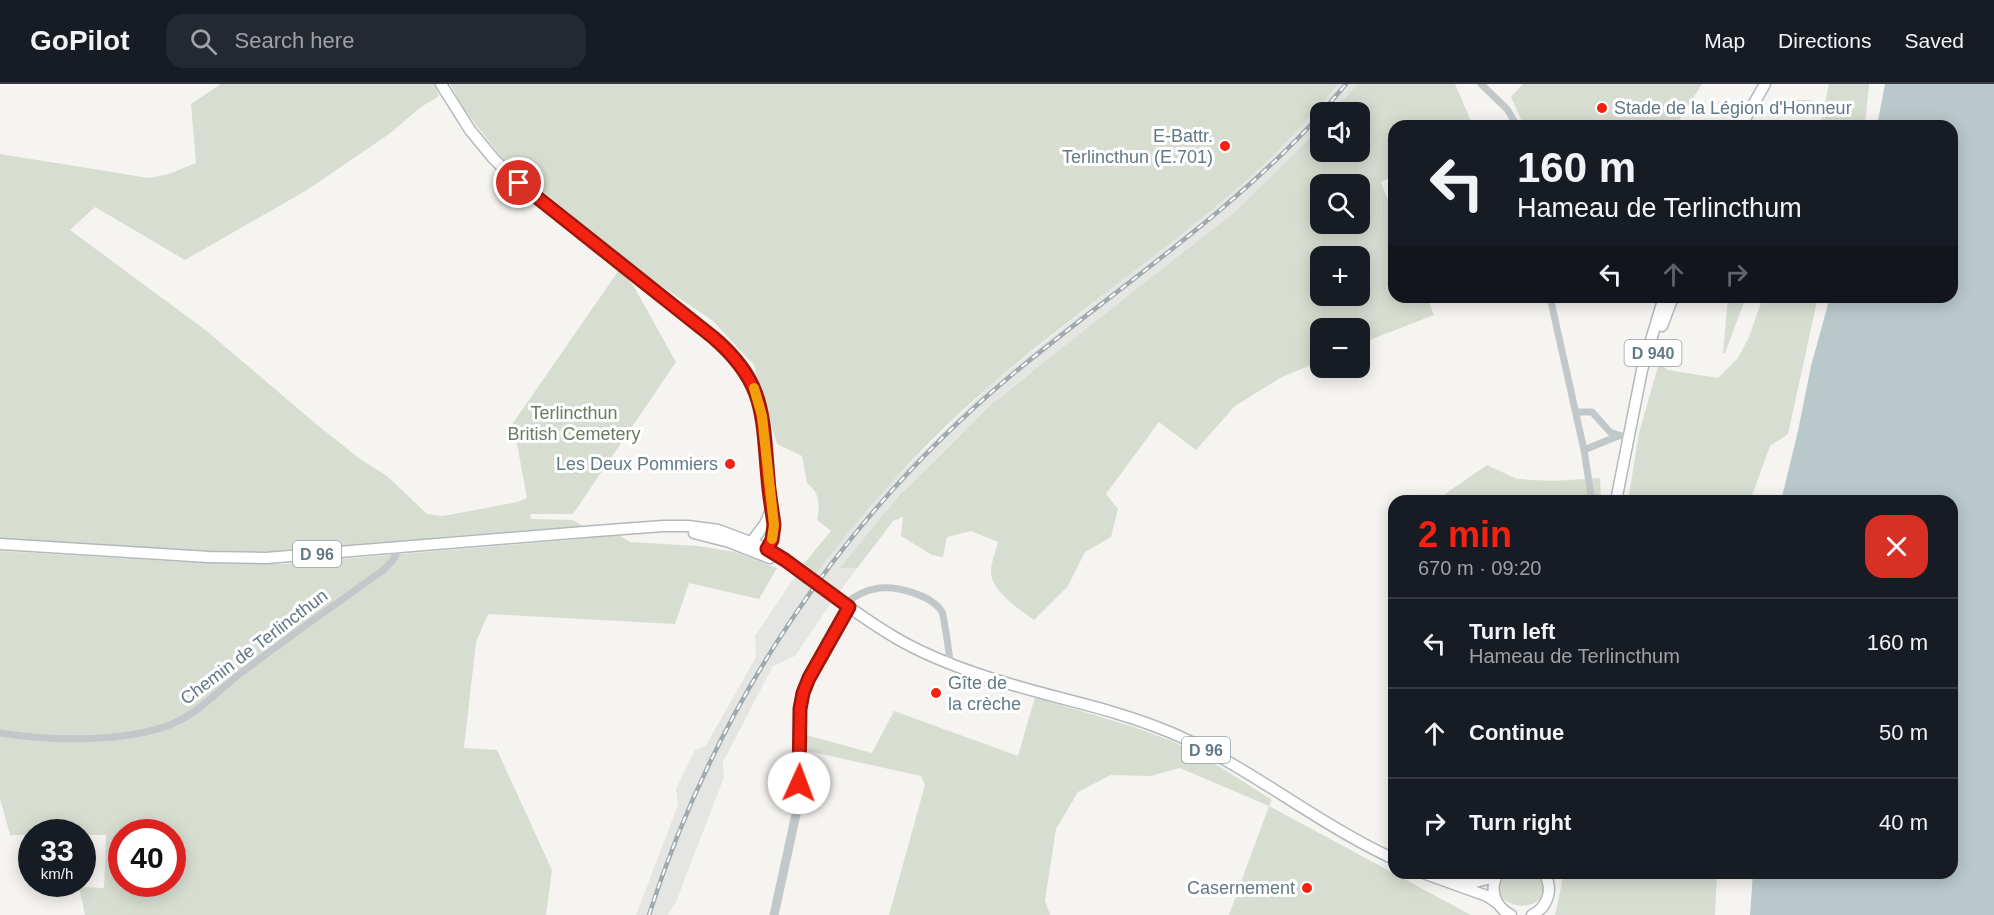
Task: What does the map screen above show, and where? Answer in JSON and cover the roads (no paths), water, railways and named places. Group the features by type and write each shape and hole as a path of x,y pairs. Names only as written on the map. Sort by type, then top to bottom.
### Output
{"main road":[{"path":"441,84 470,130 509,174 714,338 734,356 748,374 762,411 774,529 772,540 765,552"},
{"path":"1744,120 1765,84"},
{"path":"1750,120 1771,84"},
{"name":"D 940","path":"1634,409 1643,363 1662,303"},
{"name":"D 940","path":"1617,495 1624,437 1671,303"},
{"path":"748,545 765,524 771,510"},
{"name":"D 96","path":"0,544 239,558 294,556 634,528 690,532 748,545 785,560 847,606 896,638 985,677 1131,717 1175,734 1210,752 1348,836 1388,856"},
{"path":"1440,879 1484,894 1508,914"},
{"path":"1452,879 1471,882 1489,879"},
{"path":"1496,879 1493,889 1497,903"},
{"path":"1534,914 1543,906 1548,896 1547,879"}],"street":[{"path":"1480,84 1507,109 1513,120"},
{"path":"1551,303 1584,450 1591,495"},
{"path":"1576,412 1592,412 1608,430 1624,437"},
{"path":"1584,450 1614,436 1624,437"},
{"name":"Chemin de Terlincthun","path":"0,733 55,738 96,738 152,730 175,723 196,711 244,670 382,571 393,560 399,548"},
{"path":"774,915 798,805 800,709 803,693 847,606 857,596 880,588 913,593 928,599 944,616 950,663"}],"railway":[{"path":"1331,102 1346,84"},
{"path":"649,915 677,837 711,761 749,688 793,618 841,551 894,488 952,428 1014,373 1211,218 1249,185 1310,125"}],"place":[{"name":"Stade de la Légion d'Honneur","path":"1602,108"},
{"name":"E-Battr. Terlincthun (E.701)","path":"1225,146"},
{"name":"Les Deux Pommiers","path":"730,464"},
{"name":"Gîte de la crèche","path":"936,693"},
{"name":"Casernement","path":"1307,888"}],"park label":[{"name":"Terlincthun British Cemetery","path":"574,423"}]}
